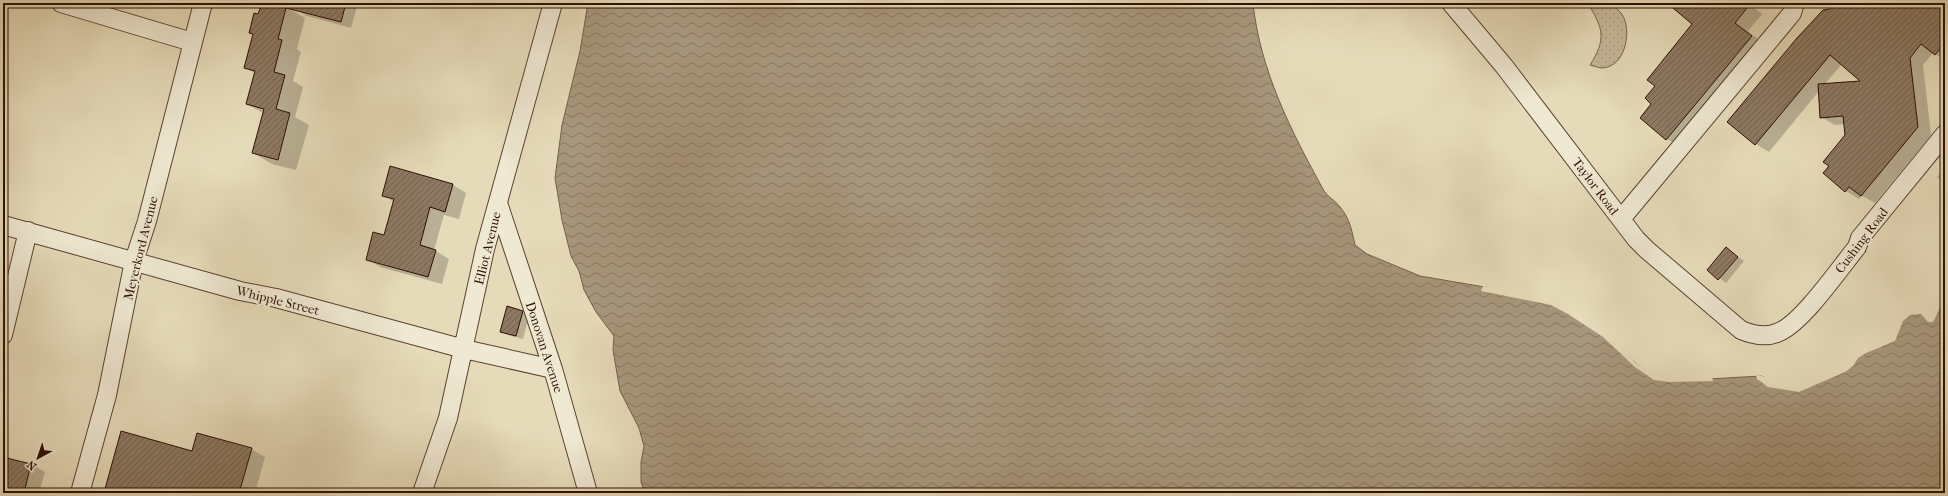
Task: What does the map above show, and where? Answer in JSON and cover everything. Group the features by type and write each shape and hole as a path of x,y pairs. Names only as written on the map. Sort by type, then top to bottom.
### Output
{"street":[{"path":"61,3 192,42"},
{"name":"Meyerkord Avenue","path":"80,493 107,395 134,261 147,221 192,42 204,3"},
{"name":"Elliot Avenue","path":"422,493 448,418 486,250 553,3"},
{"name":"Taylor Road","path":"1451,3 1511,75 1646,250 1741,330 1754,335 1768,335"},
{"path":"1621,219 1792,13 1795,3"},
{"name":"Cushing Road","path":"1768,335 1779,333 1794,324 1857,247 1860,238 1945,134"},
{"name":"Donovan Avenue","path":"498,203 553,369 588,493"},
{"name":"Whipple Street","path":"3,225 464,349 553,369"},
{"path":"3,335 28,231"}],"shaded area":[{"path":"1588,4 1612,4 1624,18 1626,25 1626,41 1621,56 1610,66 1602,68 1590,65 1599,48 1601,34 1597,21"}],"water":[{"path":"588,3 1253,3 1262,52 1279,99 1300,145 1323,189 1346,216 1355,245 1367,254 1420,276 1514,292 1554,303 1579,316 1654,378 1674,381 1761,376 1773,380 1798,380 1834,368 1846,360 1852,345 1929,304 1945,263 1945,493 645,493 641,482 641,462 644,446 639,428 620,391 613,350 614,336 596,312 584,290 579,271 571,256 562,220 555,178 562,125 580,51"}],"pier":[{"path":"1945,261 1945,292 1933,322 1928,322 1921,314 1910,315 1903,321 1895,341 1866,353 1858,358 1853,366 1845,372 1799,392 1768,387 1757,379 1756,375 1773,378 1795,374 1798,378 1826,363 1833,365 1845,358 1850,344 1867,336 1877,321 1890,310 1918,299 1927,302 1925,285"},
{"path":"1483,286 1514,290 1554,301 1580,314 1599,328 1636,363 1654,376 1674,379 1712,376 1713,381 1669,382 1654,380 1635,367 1603,337 1568,314 1551,305 1481,291"}],"building":[{"path":"262,3 346,3 341,22 286,8 278,39 282,40 274,72 285,75 276,109 290,113 278,160 252,153 264,109 246,104 255,71 244,68 253,34 249,33 254,13 258,14"},
{"path":"1667,3 1751,3 1735,23 1752,36 1666,140 1640,118 1651,104 1645,98 1655,86 1647,80 1692,24"},
{"path":"1835,3 1945,3 1945,43 1935,55 1921,44 1910,58 1918,127 1861,196 1849,187 1845,192 1823,173 1829,166 1823,162 1845,135 1843,116 1820,118 1818,84 1860,81 1830,55 1755,145 1727,122 1797,38 1823,10 1830,9"},
{"path":"390,166 453,184 445,212 430,207 420,245 436,250 428,277 366,260 373,232 384,235 394,199 382,196"},
{"path":"1726,247 1738,257 1718,280 1707,270"},
{"path":"507,306 523,311 516,336 500,332"},
{"path":"121,431 192,451 197,433 252,448 239,493 119,493 105,489"},
{"path":"3,457 31,464 24,493 3,493"}]}
